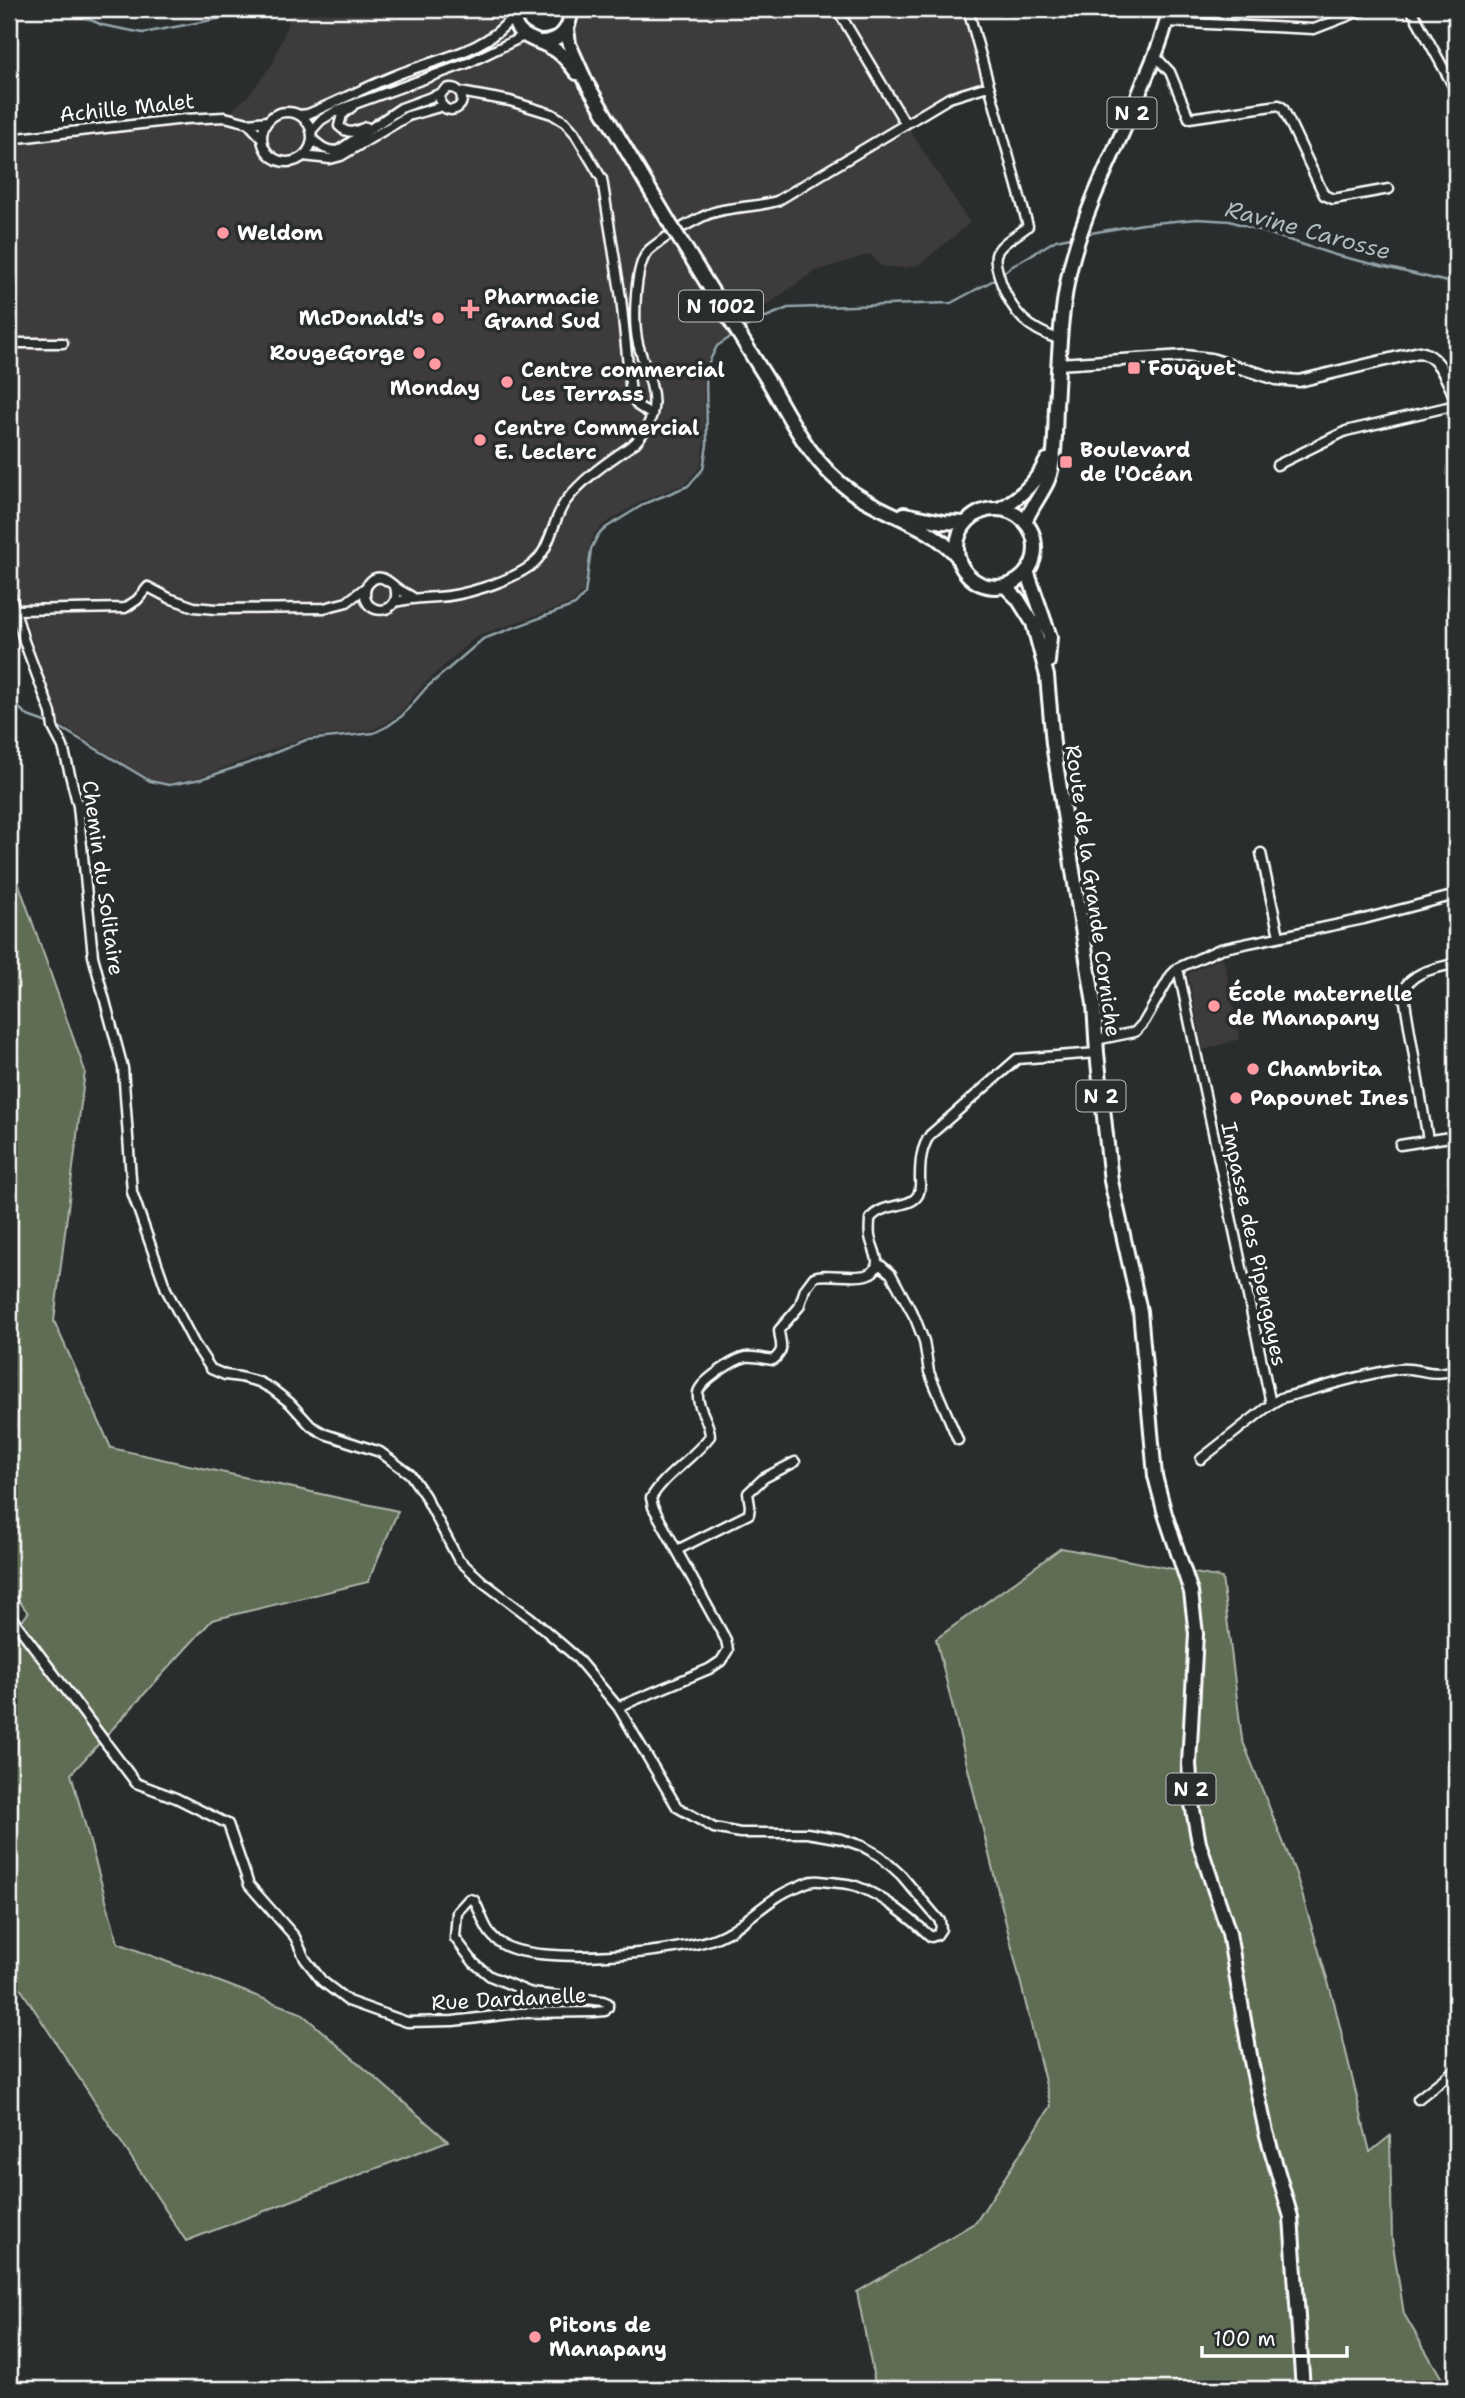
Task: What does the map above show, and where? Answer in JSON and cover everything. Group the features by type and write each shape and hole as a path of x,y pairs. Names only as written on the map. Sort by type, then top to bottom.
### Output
{"main road":[{"path":"514,12 517,27 524,36 539,42 555,39 567,29 570,9"},
{"name":"N 2","path":"1025,522 1048,479 1066,288 1073,258 1087,213 1129,121 1168,15"},
{"name":"N 1002","path":"567,29 569,44 587,83 672,228 794,426 822,465 845,486 870,503 934,534 958,557"},
{"name":"N 1002","path":"539,42 557,51 587,83"},
{"name":"N 2","path":"999,509 1019,496 1041,473 1053,447"},
{"name":"N 1002","path":"870,503 943,523 966,523"},
{"path":"999,509 1009,511 1025,522 1035,546 1034,555 1027,571 1013,583 997,587 979,583 965,572 958,557 958,539 966,523 982,511 999,509"},
{"name":"Route de la Grande Corniche","path":"1027,571 1050,637 1047,676 1053,744 1092,992 1111,1181 1140,1311 1155,1476 1191,1592 1196,1634 1189,1764 1192,1804 1199,1843 1229,1933 1266,2132 1291,2217 1303,2389"},
{"name":"Route de la Grande Corniche","path":"1005,586 1018,599 1033,622 1047,676"}],"street":[{"path":"837,9 905,123"},
{"path":"968,9 1028,226 1000,248 996,256 996,267 1006,295 1020,318 1040,333 1061,340"},
{"path":"1168,15 1314,29 1366,9"},
{"path":"1411,9 1456,91"},
{"path":"300,116 400,74 462,53 494,35 514,12"},
{"path":"303,156 312,135 329,114 468,63 524,36"},
{"path":"1155,56 1170,72 1189,118 1279,105 1283,108 1324,195 1333,199 1389,189"},
{"path":"347,602 381,610 412,597 454,595 515,576 534,564 541,555 566,501 583,480 635,443 652,415 654,393 638,342 637,280 640,263 648,251 705,215 777,201 949,98 988,86"},
{"path":"262,138 267,121 272,116 285,112 305,120 312,135 324,148 332,152 401,108 450,88 552,114 565,121 602,178 621,298 631,394 638,406 652,415"},
{"path":"460,92 463,98 461,105"},
{"path":"442,93 440,100 443,106"},
{"path":"248,123 262,138 267,152 274,158 287,162 303,156 330,159 341,156 408,116 443,106 453,110 482,95"},
{"path":"359,102 342,115 339,125 345,131 352,133 381,121"},
{"name":"Achille Malet","path":"9,139 186,119 225,117 248,123 267,121"},
{"path":"9,343 63,342"},
{"path":"1058,364 1185,356 1211,359 1276,379 1299,381 1419,352 1428,353 1438,362 1456,398"},
{"path":"1277,465 1346,431 1456,405"},
{"path":"15,610 125,608 137,600 148,586 169,598 194,607 324,608 347,602 378,578 388,579 412,597"},
{"path":"366,587 365,598 371,607"},
{"path":"395,602 396,587"},
{"name":"Chemin du Solitaire","path":"9,590 51,713 53,728 63,747 78,806 93,956 123,1068 132,1192 166,1289 194,1343 211,1369 225,1376 259,1382 290,1403 311,1426 324,1434 380,1451 410,1474 419,1485 458,1559 483,1583 531,1618 575,1656 618,1707"},
{"path":"1261,853 1279,936"},
{"path":"618,1707 709,1669 721,1661 728,1650 726,1640 653,1507 651,1498 658,1486 710,1436 710,1427 697,1394 701,1387 738,1359 747,1357 774,1360 780,1355 783,1349 779,1330 799,1307 805,1289 814,1277 828,1274 865,1277 874,1271 877,1262 870,1236 870,1219 880,1209 913,1200 918,1196 922,1152 930,1135 1017,1059 1096,1047 1135,1032 1144,1023 1171,975 1178,968 1220,950 1364,919 1456,895"},
{"path":"1428,1140 1404,990 1415,975 1456,963"},
{"name":"Impasse des Pipengayes","path":"1178,968 1271,1404"},
{"path":"1400,1145 1456,1136"},
{"path":"877,1262 891,1274 915,1318 924,1341 929,1372 958,1440"},
{"path":"1201,1459 1281,1398 1398,1369 1443,1374 1456,1369"},
{"path":"677,1550 749,1514 748,1493 764,1478 795,1462"},
{"name":"Rue Dardanelle","path":"9,1614 136,1783 176,1798 228,1824 249,1885 295,1937 305,1959 322,1981 348,2001 368,2010 407,2022 453,2021 520,2013 605,2011 608,2003 603,2001 554,1997 511,1987 490,1976 474,1963 456,1938 457,1912 469,1899 474,1900 478,1906 487,1931 502,1945 547,1955 660,1951 701,1943 720,1936 785,1891 814,1881 853,1885 871,1893 932,1937 937,1935 941,1929 940,1922 901,1875 880,1856 862,1846 842,1839 807,1833 751,1833 715,1828 677,1807 618,1707"},
{"path":"1418,2099 1456,2069"}],"shaded area":[{"path":"293,9 514,9 515,23 585,81 569,44 570,9 968,9 988,86 949,98 905,123 970,223 919,265 904,268 881,266 870,254 813,272 735,328 716,345 704,367 704,442 700,467 685,484 644,500 604,524 595,533 589,547 583,591 573,603 482,634 472,640 423,685 399,714 385,724 371,730 303,738 200,777 168,783 149,779 58,723 9,567 9,139 225,117 248,96 273,63"},
{"name":"École maternelle de Manapany","path":"1223,957 1240,1039 1203,1050 1188,973"}],"green space":[{"path":"9,856 85,1071 54,1321 111,1448 398,1511 368,1582 212,1620 71,1774 118,1943 301,2013 448,2141 186,2241 9,1971 9,1638 28,1613 9,1587"},
{"path":"1061,1548 1222,1578 1242,1739 1296,1874 1334,2002 1370,2152 1390,2136 1392,2239 1404,2314 1448,2389 876,2389 857,2292 976,2222 1051,2106 936,1639"}],"waterway":[{"path":"67,9 102,25 143,33 233,16 248,9"},
{"name":"Ravine Carosse","path":"1085,234 1143,224 1197,219 1230,221 1335,255 1456,284"},
{"name":"Ravine Carosse","path":"740,330 788,308 951,303 992,281 1056,240 1075,236"},
{"name":"Ravine Carosse","path":"56,725 150,781 169,785 201,779 306,740 374,733 388,726 402,716 426,688 483,639 575,605 585,594 591,549 598,535 646,503 688,486 703,469 707,445 706,368 717,346 735,334"},
{"name":"Ravine Carosse","path":"9,699 28,716 50,724"}],"place":[{"name":"Weldom","path":"223,233"},
{"name":"Pharmacie Grand Sud","path":"470,309"},
{"name":"McDonald's","path":"438,318"},
{"name":"RougeGorge","path":"419,353"},
{"name":"Monday","path":"435,364"},
{"name":"Fouquet","path":"1134,368"},
{"name":"Centre commercial Les Terrass","path":"507,382"},
{"name":"Centre Commercial E. Leclerc","path":"480,440"},
{"name":"Boulevard de l'Océan","path":"1066,462"},
{"name":"École maternelle de Manapany","path":"1214,1006"},
{"name":"Chambrita","path":"1253,1069"},
{"name":"Papounet Ines","path":"1236,1098"},
{"name":"Pitons de Manapany","path":"535,2337"}]}
